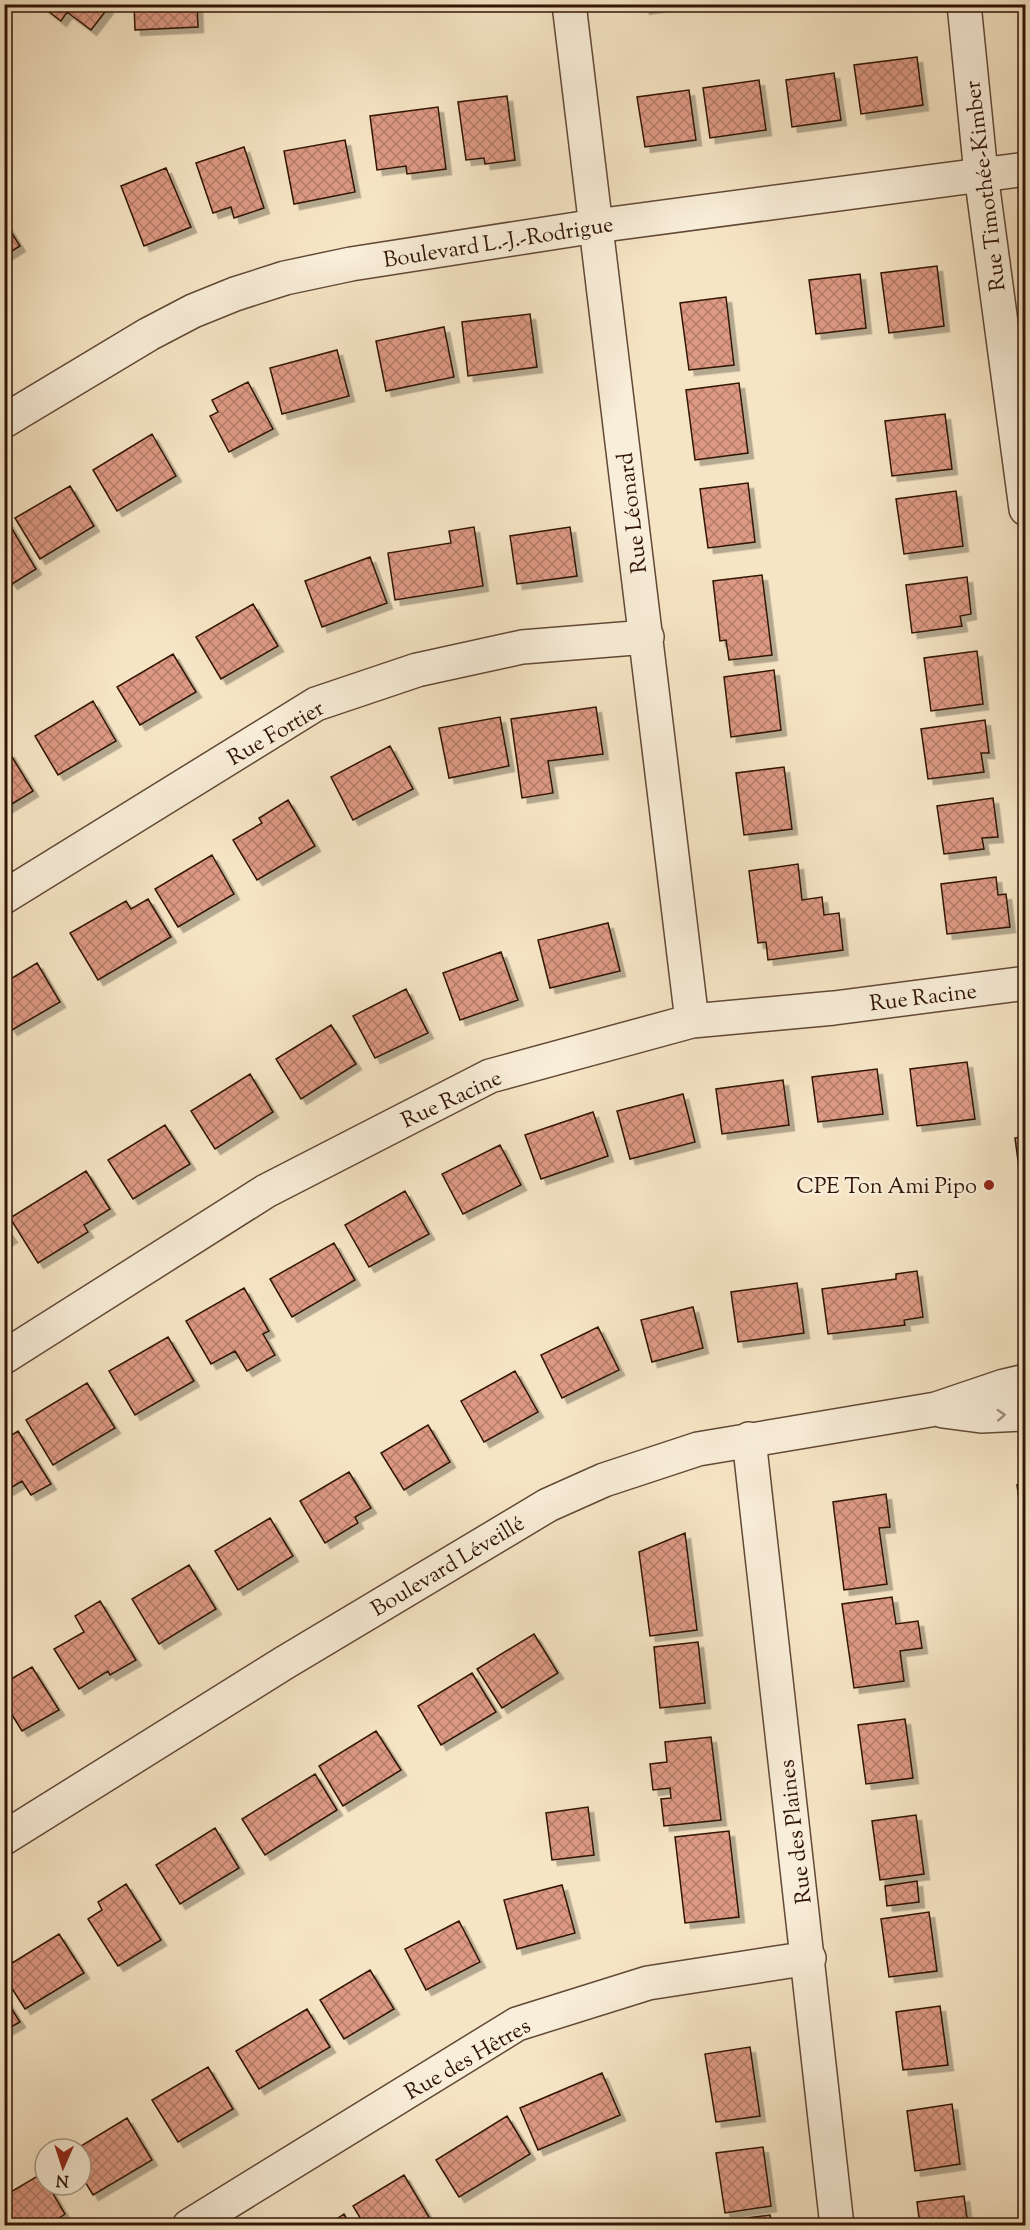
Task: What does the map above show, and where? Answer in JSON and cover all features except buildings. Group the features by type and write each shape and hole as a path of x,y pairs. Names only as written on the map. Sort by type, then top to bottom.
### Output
{"street":[{"name":"Rue Léonard","path":"568,4 647,637 692,1021"},
{"name":"Rue Timothée-Kimber","path":"964,4 981,174 1026,509"},
{"name":"Boulevard L.-J.-Rodrigue","path":"4,421 149,334 193,311 235,294 285,278 351,264 596,226 981,174 1026,170"},
{"name":"Rue Fortier","path":"4,897 316,704 417,670 522,647 647,637"},
{"name":"Rue Racine","path":"4,1357 266,1191 490,1076 692,1021 834,1008 1026,983"},
{"name":"Boulevard Léveillé","path":"4,1838 284,1663 548,1505 604,1480 698,1449 936,1409 1026,1381"},
{"name":"Boulevard Léveillé","path":"936,1409 981,1416 1026,1414"},
{"name":"Rue des Plaines","path":"749,1439 809,1958 837,2226"},
{"name":"Rue des Hêtres","path":"189,2226 517,2024 648,1983 809,1958"}],"place":[{"name":"CPE Ton Ami Pipo","path":"989,1185"}]}
